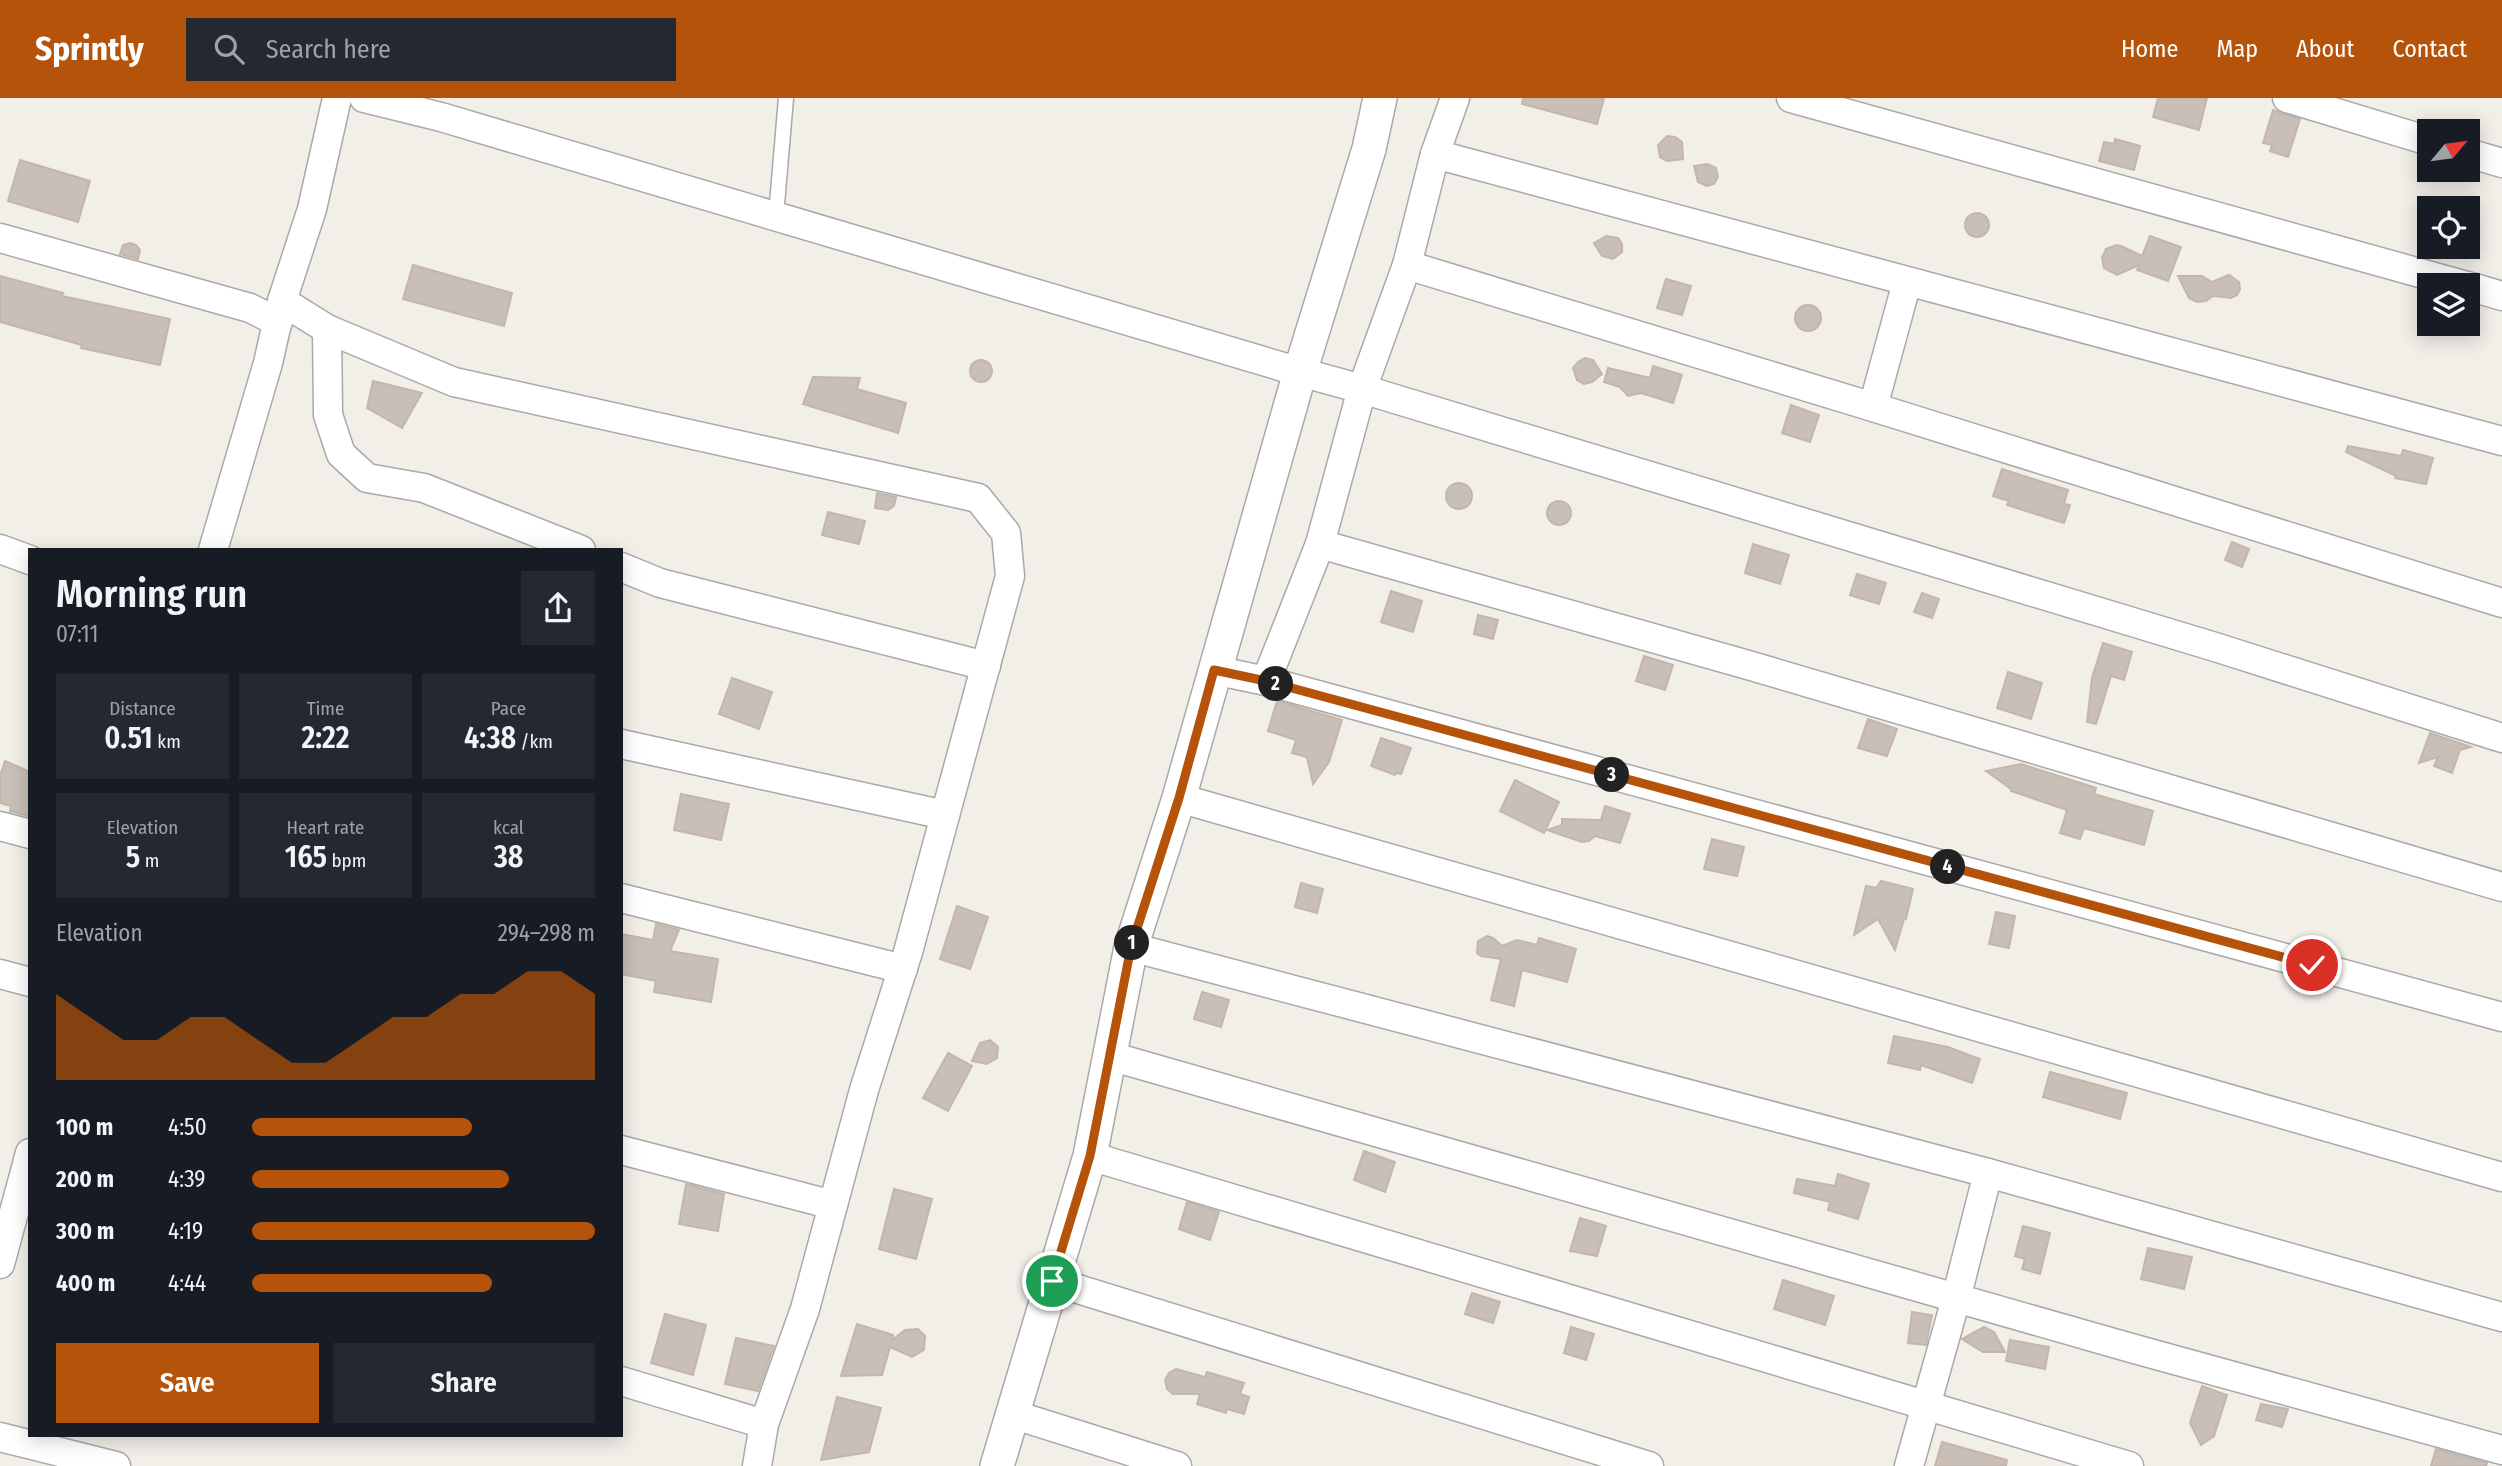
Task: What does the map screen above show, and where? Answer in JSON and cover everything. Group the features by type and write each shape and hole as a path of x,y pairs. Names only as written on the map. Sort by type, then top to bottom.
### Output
{"street":[{"path":"214,548 268,363 280,312 313,209 337,98"},
{"path":"997,1466 1090,1156 1131,947 1179,798 1300,372 1369,149 1380,98"},
{"path":"1266,681 1320,544 1362,388 1407,265 1435,154 1455,98"},
{"path":"1790,98 2418,273"},
{"path":"2287,98 2417,137"},
{"path":"371,99 454,121 1300,372 1362,388 2215,647 2502,738"},
{"path":"1435,154 2502,441"},
{"path":"2480,157 2502,163"},
{"path":"0,238 250,308 280,312 454,382 978,498 1006,533 1010,576 986,666 903,970 864,1090 805,1309 764,1424 757,1466"},
{"path":"1407,265 2502,603"},
{"path":"1873,407 1907,282"},
{"path":"2480,290 2502,296"},
{"path":"327,329 328,415 341,454 367,478 424,488 575,548"},
{"path":"1320,544 1761,669 2502,887"},
{"path":"0,549 28,559"},
{"path":"623,567 660,583 986,666"},
{"path":"1214,670 1266,681 2502,1017"},
{"path":"623,744 945,816"},
{"path":"1179,798 2502,1177"},
{"path":"0,825 28,833"},
{"path":"623,899 903,970"},
{"path":"1131,947 1988,1173 2502,1317"},
{"path":"0,974 28,981"},
{"path":"1110,1056 1956,1298 2502,1450"},
{"path":"623,1151 833,1205"},
{"path":"1090,1156 2129,1466"},
{"path":"0,1264 28,1160"},
{"path":"1909,1466 1988,1173"},
{"path":"1052,1281 1649,1466"},
{"path":"623,1382 764,1424"},
{"path":"1012,1414 1177,1466"},
{"path":"0,1437 116,1466"}],"lane":[{"path":"776,216 786,98"}],"building":[{"path":"1523,98 1604,98 1597,124 1522,104"},
{"path":"2158,98 2207,98 2199,130 2153,117"},
{"path":"2273,110 2300,119 2288,157 2270,151 2272,145 2263,143"},
{"path":"1667,136 1682,142 1683,159 1667,161 1660,157 1658,145"},
{"path":"2115,139 2140,146 2134,170 2099,161 2104,142 2114,144"},
{"path":"20,160 90,181 78,222 8,201"},
{"path":"1707,164 1716,168 1718,177 1714,184 1707,186 1698,182 1694,166"},
{"path":"1972,213 1982,213 1989,220 1989,230 1982,237 1972,237 1965,230 1965,220"},
{"path":"1606,236 1618,238 1622,244 1622,252 1613,259 1602,256 1594,243"},
{"path":"2150,236 2181,247 2168,281 2137,270 2139,265 2117,275 2104,268 2102,258 2106,249 2116,245 2142,256"},
{"path":"130,243 140,250 138,259 120,254 123,245"},
{"path":"413,265 512,293 504,326 403,299"},
{"path":"2229,275 2239,282 2240,289 2237,295 2231,298 2213,296 2206,301 2197,302 2189,298 2178,276 2202,276 2212,282"},
{"path":"0,276 63,293 62,296 170,319 160,365 81,348 82,345 0,322"},
{"path":"1666,279 1691,286 1682,315 1657,308"},
{"path":"1808,305 1817,309 1821,318 1817,327 1808,331 1799,327 1795,318 1799,309"},
{"path":"1585,358 1593,360 1602,374 1592,382 1584,384 1577,380 1573,368"},
{"path":"981,360 989,363 992,371 989,379 981,382 973,379 970,371 973,363"},
{"path":"1653,366 1682,375 1673,403 1641,393 1628,396 1620,387 1604,382 1608,368 1650,378"},
{"path":"813,377 860,378 857,389 906,403 898,433 803,404"},
{"path":"373,381 422,393 402,428 367,408"},
{"path":"1791,405 1819,415 1810,442 1782,433"},
{"path":"2348,446 2401,456 2403,450 2433,458 2426,484 2395,478 2396,476 2346,452"},
{"path":"2002,469 2068,490 2064,504 2070,505 2064,523 2007,505 2009,501 1993,496"},
{"path":"1459,483 1468,487 1472,496 1468,505 1459,509 1450,505 1446,496 1450,487"},
{"path":"877,493 896,497 894,506 888,510 875,508"},
{"path":"1559,501 1567,505 1571,513 1567,521 1559,525 1551,521 1547,513 1551,505"},
{"path":"828,512 865,521 859,544 822,535"},
{"path":"2232,542 2249,549 2242,567 2225,560"},
{"path":"1753,544 1789,555 1780,584 1745,573"},
{"path":"1857,574 1886,583 1879,604 1850,595"},
{"path":"1391,591 1422,601 1413,632 1381,622"},
{"path":"1922,593 1939,599 1932,618 1914,612"},
{"path":"1478,615 1498,620 1493,639 1474,634"},
{"path":"2103,643 2132,652 2124,680 2111,676 2096,724 2087,722 2092,678"},
{"path":"1644,656 1673,665 1665,690 1636,681"},
{"path":"2008,672 2042,683 2031,719 1997,708"},
{"path":"732,678 772,692 759,729 719,714"},
{"path":"1277,701 1342,720 1329,762 1313,784 1307,757 1292,753 1296,740 1268,731"},
{"path":"1868,719 1897,729 1887,756 1858,748"},
{"path":"2430,733 2471,747 2460,750 2452,773 2434,766 2438,757 2419,763"},
{"path":"1381,738 1411,748 1401,774 1395,775 1371,766"},
{"path":"5,761 28,771 28,816 10,811 11,806 0,803 0,776"},
{"path":"2021,764 2096,788 2094,794 2153,811 2144,845 2084,828 2080,839 2060,833 2067,810 2011,791 1986,771"},
{"path":"1515,780 1559,802 1544,833 1500,811"},
{"path":"681,794 729,804 721,840 674,830"},
{"path":"1605,806 1630,814 1620,843 1595,836 1582,842 1547,830 1562,825 1562,819 1601,820"},
{"path":"1712,839 1744,847 1737,876 1704,869"},
{"path":"1881,881 1913,889 1895,950 1878,919 1854,935 1866,886 1876,888"},
{"path":"1301,883 1323,889 1317,913 1295,907"},
{"path":"957,906 988,917 970,969 940,959"},
{"path":"1996,912 2015,916 2009,948 1989,944"},
{"path":"656,924 679,930 670,951 718,959 711,1002 654,992 656,981 623,974 623,934 653,940"},
{"path":"1487,936 1502,946 1517,940 1537,945 1539,938 1576,949 1567,982 1522,970 1514,1006 1491,1000 1501,959 1477,953 1478,941"},
{"path":"1202,992 1229,1000 1221,1027 1194,1019"},
{"path":"1894,1036 1948,1047 1980,1059 1972,1083 1921,1065 1920,1070 1888,1063"},
{"path":"990,1040 998,1047 997,1058 987,1064 972,1061 980,1043"},
{"path":"948,1053 972,1066 948,1111 923,1098"},
{"path":"2050,1072 2127,1093 2120,1119 2043,1097"},
{"path":"1364,1151 1395,1162 1385,1192 1354,1180"},
{"path":"1838,1174 1869,1184 1858,1219 1828,1210 1830,1202 1794,1193 1797,1179 1835,1186"},
{"path":"686,1184 724,1194 718,1231 679,1224"},
{"path":"894,1189 932,1199 916,1259 879,1249"},
{"path":"1187,1202 1219,1212 1210,1240 1179,1229"},
{"path":"1580,1218 1606,1226 1597,1256 1570,1251"},
{"path":"2023,1226 2050,1233 2040,1274 2022,1269 2025,1259 2015,1256"},
{"path":"2148,1248 2192,1257 2184,1289 2141,1279"},
{"path":"1783,1280 1834,1296 1825,1325 1774,1309"},
{"path":"1472,1293 1500,1302 1493,1323 1465,1314"},
{"path":"1912,1312 1932,1315 1926,1345 1908,1343"},
{"path":"665,1314 706,1325 693,1375 651,1363"},
{"path":"857,1324 893,1335 892,1340 905,1330 918,1329 925,1336 924,1350 912,1357 890,1347 882,1375 841,1376"},
{"path":"1571,1327 1594,1334 1586,1360 1564,1353"},
{"path":"1984,1327 1994,1332 2005,1352 1983,1352 1962,1339"},
{"path":"736,1338 774,1346 758,1391 725,1384"},
{"path":"2010,1340 2049,1347 2045,1369 2006,1361"},
{"path":"1176,1369 1205,1377 1207,1372 1244,1383 1240,1394 1249,1397 1244,1414 1227,1409 1226,1413 1197,1404 1200,1394 1173,1394 1167,1389 1165,1380 1169,1373"},
{"path":"2202,1386 2227,1395 2214,1436 2201,1445 2190,1423"},
{"path":"837,1397 881,1408 869,1452 821,1460"},
{"path":"2261,1404 2288,1409 2282,1427 2256,1420"},
{"path":"1942,1442 2007,1460 2006,1466 1935,1466"},
{"path":"2436,1449 2487,1463 2486,1466 2431,1466"}],"route":[{"path":"1052,1281 1090,1156 1131,947 1179,798 1214,670 1266,681 2312,965"}]}
